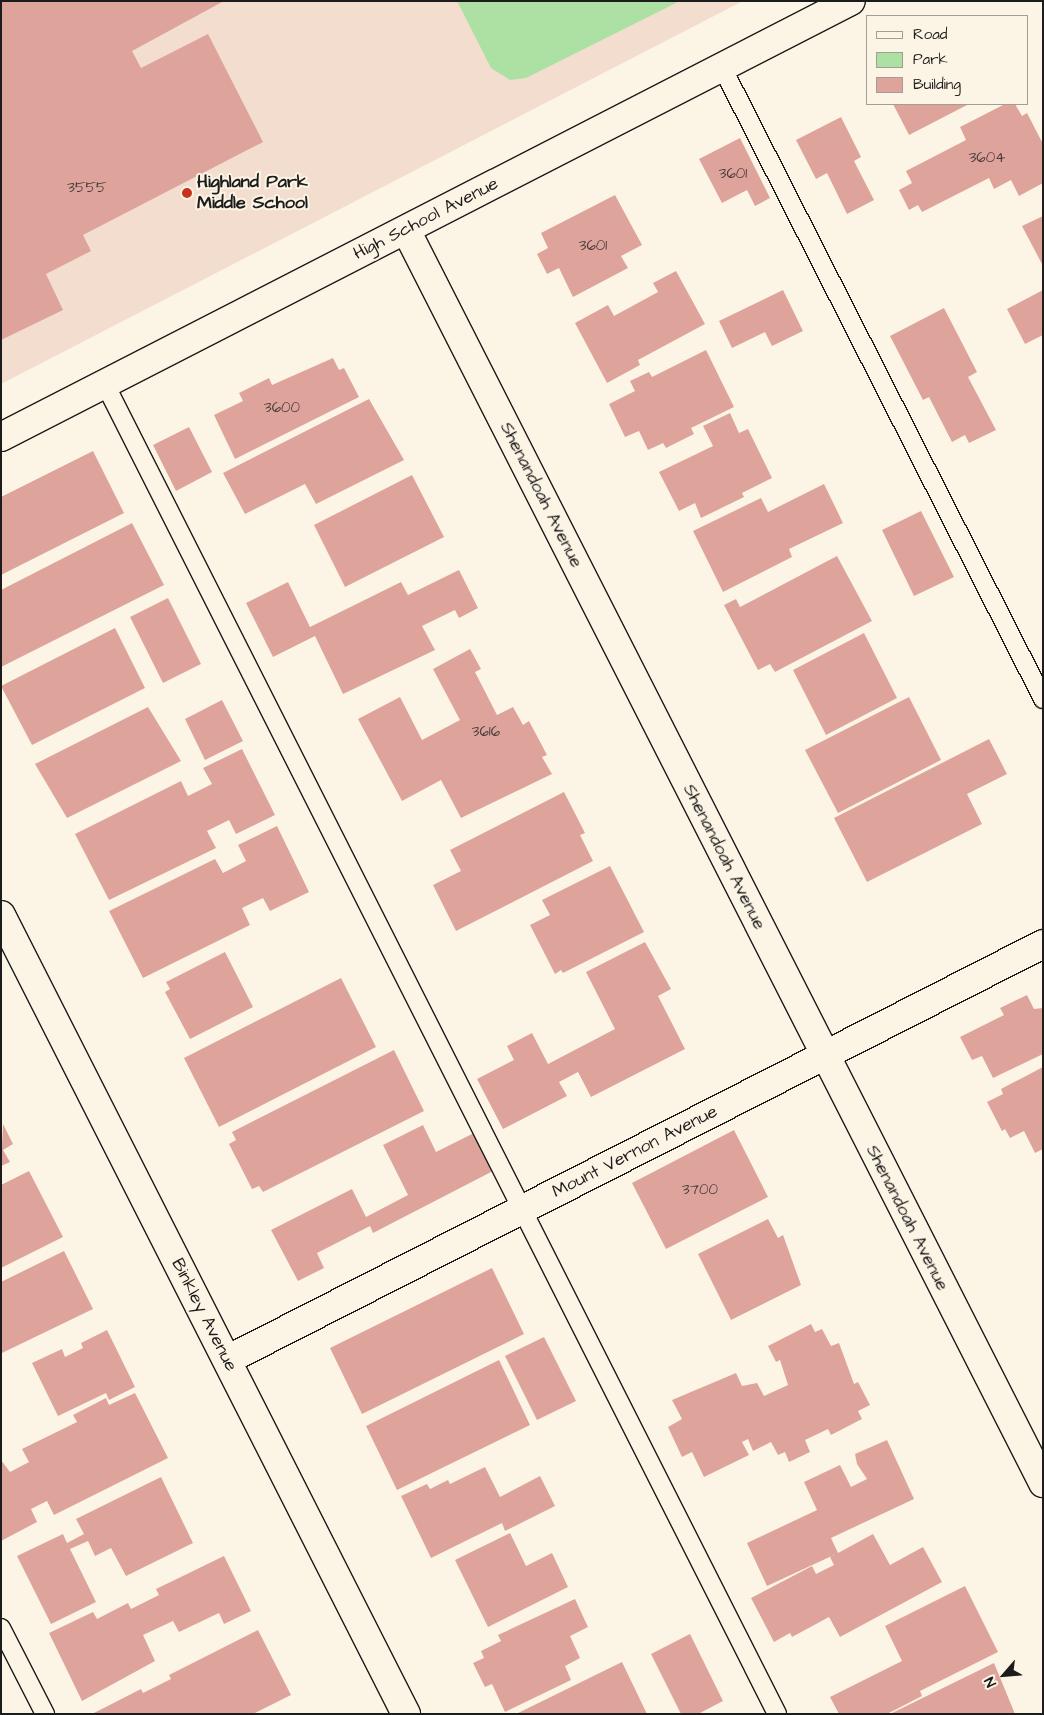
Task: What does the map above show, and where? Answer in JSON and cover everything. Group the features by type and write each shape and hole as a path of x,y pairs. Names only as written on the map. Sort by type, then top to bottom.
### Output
{"street":[{"name":"High School Avenue","path":"1,437 851,1"},
{"name":"Shenandoah Avenue","path":"406,230 1043,1483"},
{"name":"Binkley Avenue","path":"1,915 406,1714"},
{"name":"Mount Vernon Avenue","path":"227,1360 1043,944"}],"lane":[{"path":"722,67 1043,699"},
{"path":"105,384 777,1714"},
{"path":"1,1628 45,1714"}],"shaded area":[{"name":"Highland Park Middle School","path":"1,1 743,1 1,384"}],"green space":[{"path":"457,1 680,1 526,78 510,80 491,68"}],"building":[{"path":"1,1 224,1 132,51 141,68 208,34 263,142 83,235 91,251 46,274 63,310 1,340"},
{"path":"894,105 967,105 909,135"},
{"path":"1003,105 1016,105 1022,116 1027,113 1043,144 1043,183 1019,196 1011,180 994,189 989,178 922,212 918,205 909,210 899,190 912,183 906,171 966,140 960,127"},
{"path":"841,117 861,157 854,161 874,200 847,214 827,173 816,179 796,140"},
{"path":"740,138 770,198 755,206 747,190 722,203 699,159"},
{"path":"615,195 642,245 621,256 628,268 573,297 559,268 547,274 537,254 548,248 541,233"},
{"path":"1043,216 1043,266 1022,226"},
{"path":"676,271 705,324 638,360 640,365 607,383 575,323 608,305 614,316 658,292 653,283"},
{"path":"783,290 803,331 772,346 765,332 732,348 719,321"},
{"path":"1043,290 1043,335 1025,344 1007,309"},
{"path":"944,308 977,372 968,377 996,430 969,443 965,435 952,442 929,397 923,400 890,336"},
{"path":"706,350 734,407 691,428 694,434 666,448 663,443 648,450 639,431 625,437 609,404 635,391 630,381 649,372 652,377"},
{"path":"333,358 339,370 344,368 359,397 235,459 214,415 243,401 239,393 269,378 272,385"},
{"path":"369,399 404,460 316,504 305,484 245,514 223,473"},
{"path":"730,413 739,433 748,429 772,478 742,493 744,497 701,518 695,503 679,511 659,472 713,446 703,426"},
{"path":"189,427 212,472 176,491 153,445"},
{"path":"93,451 124,513 1,575 1,497"},
{"path":"412,475 444,537 345,587 314,525"},
{"path":"824,484 843,523 789,549 792,557 723,592 693,531 761,498 768,512"},
{"path":"921,511 954,577 914,596 882,530"},
{"path":"132,523 164,585 1,667 1,590"},
{"path":"837,556 872,621 775,672 770,664 758,670 724,605 736,599 740,607"},
{"path":"459,570 478,608 459,618 455,610 422,626 435,650 343,694 315,636 273,657 246,603 288,582 310,627 401,582 408,595"},
{"path":"168,598 201,664 163,683 130,617"},
{"path":"115,628 145,688 32,745 1,686"},
{"path":"864,633 897,698 826,735 793,670"},
{"path":"470,649 481,669 475,672 497,715 513,707 523,725 529,721 547,755 542,757 552,774 461,818 441,780 402,801 358,719 400,697 422,740 460,720 433,669"},
{"path":"909,697 941,760 838,813 805,750"},
{"path":"222,700 243,741 205,760 185,719"},
{"path":"148,707 181,761 67,818 35,764"},
{"path":"989,739 1007,774 967,794 982,824 867,882 834,818"},
{"path":"242,749 275,815 236,834 229,820 207,831 216,848 109,900 75,834 181,781 188,796 212,784 203,768"},
{"path":"564,792 585,833 580,835 593,861 456,931 433,885 461,871 450,850"},
{"path":"277,826 309,892 270,911 263,898 242,908 250,925 143,978 109,911 215,859 223,873 246,861 238,845"},
{"path":"610,866 644,932 563,973 561,970 555,974 530,925 550,915 542,900"},
{"path":"645,942 671,989 658,996 685,1049 591,1097 578,1072 559,1082 567,1096 503,1129 477,1079 514,1060 507,1046 532,1033 548,1064 615,1029 586,972"},
{"path":"225,952 253,1007 190,1039 165,992 170,989 166,982"},
{"path":"341,978 376,1047 219,1127 184,1058"},
{"path":"1027,995 1034,1009 1043,1008 1043,1054 993,1078 982,1056 972,1060 960,1037 1004,1015 1000,1008"},
{"path":"394,1050 424,1111 263,1192 259,1186 252,1189 229,1144 236,1140 232,1132"},
{"path":"1043,1067 1043,1149 1035,1153 1024,1131 1010,1138 1005,1129 1002,1131 987,1102 1003,1094 1001,1089"},
{"path":"3,1124 13,1144 3,1150 10,1162 1,1166"},
{"path":"423,1125 436,1152 474,1133 493,1171 373,1233 370,1226 317,1253 324,1268 298,1281 271,1230 352,1189 366,1217 408,1195 383,1145"},
{"path":"734,1130 768,1197 666,1249 632,1183"},
{"path":"29,1171 63,1237 1,1268 1,1185"},
{"path":"768,1219 778,1238 783,1235 801,1285 731,1320 698,1254"},
{"path":"64,1251 93,1309 2,1353 1,1282"},
{"path":"492,1268 524,1334 362,1414 330,1348"},
{"path":"811,1324 815,1332 822,1329 831,1346 839,1343 854,1384 858,1382 870,1405 858,1411 862,1419 831,1435 828,1429 805,1440 810,1452 789,1462 785,1452 778,1455 771,1442 753,1451 748,1439 742,1442 749,1455 704,1477 692,1452 682,1457 668,1427 682,1419 672,1400 736,1373 742,1386 757,1383 764,1396 788,1385 780,1360 776,1362 768,1346"},
{"path":"107,1330 135,1387 109,1400 106,1393 58,1416 32,1363 62,1349 65,1357 83,1348 81,1343"},
{"path":"544,1337 576,1401 537,1420 505,1356"},
{"path":"499,1360 530,1425 397,1490 366,1426"},
{"path":"135,1393 168,1458 54,1515 47,1501 31,1509 37,1522 1,1541 1,1460 10,1472 29,1462 22,1449 77,1422 73,1415 106,1398 109,1405"},
{"path":"887,1440 914,1499 831,1538 838,1553 873,1534 890,1565 923,1547 942,1582 840,1637 829,1617 792,1637 790,1633 774,1642 751,1598 812,1566 816,1574 834,1565 830,1557 836,1554 767,1586 747,1543 817,1510 804,1482 840,1465 851,1487 867,1479 857,1464 855,1454"},
{"path":"485,1467 500,1497 540,1476 555,1506 505,1531 502,1523 431,1558 401,1496 427,1484 430,1489 448,1480 450,1484"},
{"path":"161,1477 193,1543 126,1576 111,1548 95,1556 88,1541 70,1549 96,1602 51,1624 17,1556 63,1534 67,1543 84,1534 76,1519"},
{"path":"510,1533 526,1566 552,1553 568,1587 488,1627 455,1560"},
{"path":"224,1556 251,1611 224,1624 219,1613 179,1632 173,1621 143,1635 155,1661 82,1701 49,1633 93,1612 97,1619 128,1603 131,1609 159,1595 156,1589"},
{"path":"965,1586 998,1652 920,1691 922,1696 887,1714 839,1714 830,1697 902,1661 885,1626"},
{"path":"575,1599 588,1627 570,1636 580,1658 565,1666 571,1680 505,1712 492,1684 485,1687 473,1663 484,1658 481,1651 501,1641 498,1635"},
{"path":"258,1630 291,1695 253,1714 92,1714 141,1689 143,1693 171,1679 169,1675"},
{"path":"690,1634 723,1701 698,1714 681,1714 651,1654"},
{"path":"622,1662 647,1714 516,1714"},
{"path":"994,1663 1015,1714 890,1714"}],"place":[{"name":"Highland Park Middle School","path":"187,193"}]}
